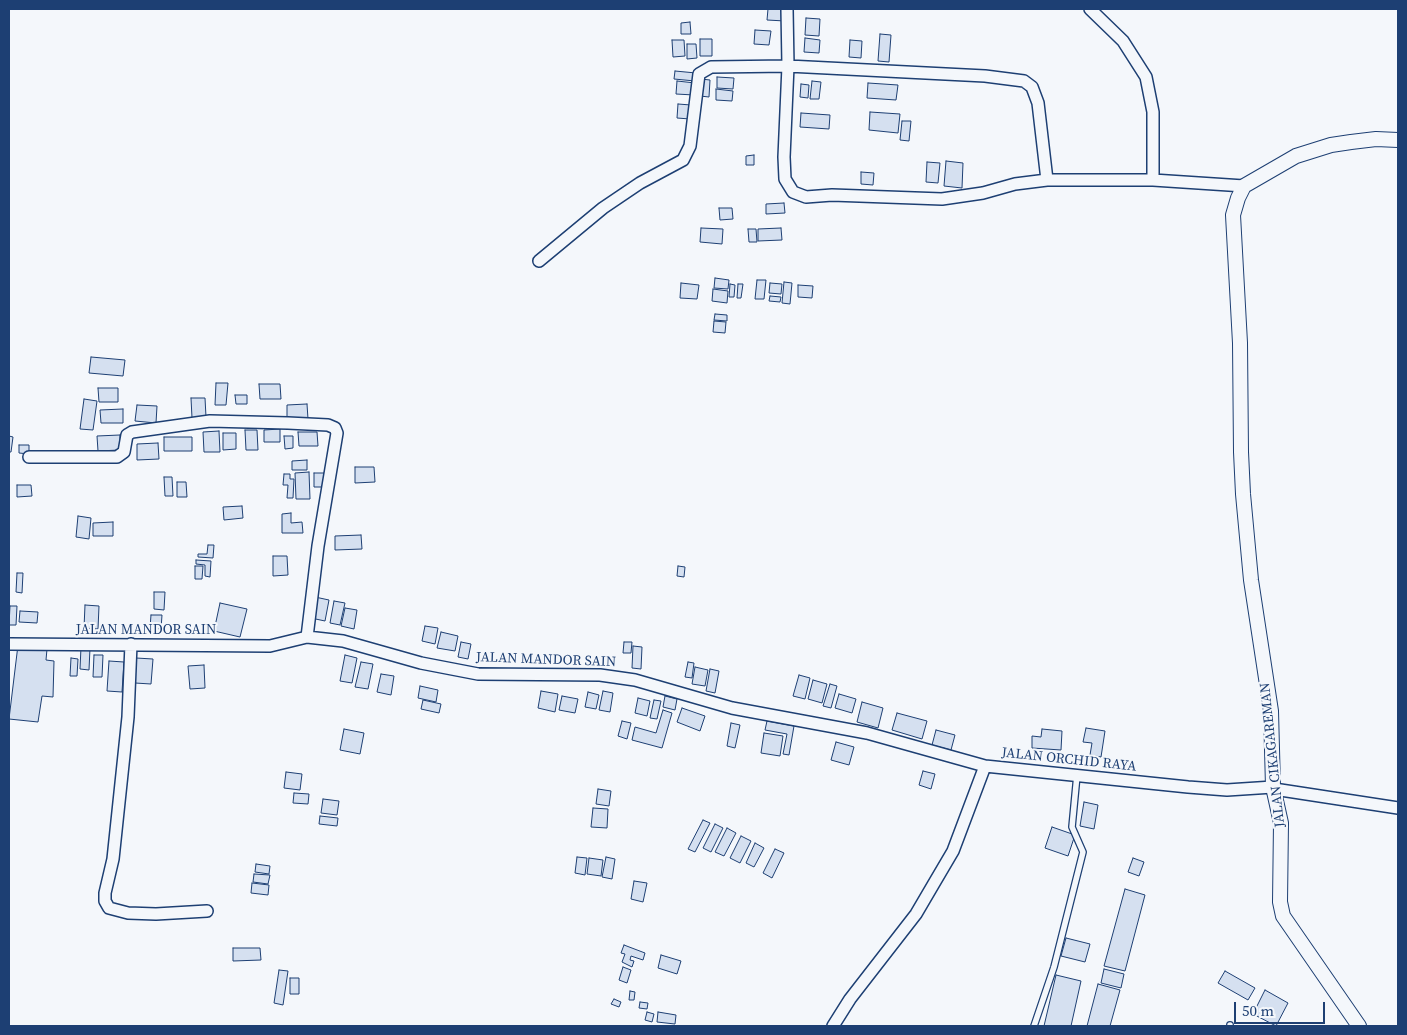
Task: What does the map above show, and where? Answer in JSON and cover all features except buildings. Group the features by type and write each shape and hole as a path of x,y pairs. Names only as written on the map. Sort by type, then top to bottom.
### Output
{"street":[{"path":"787,9 788,66 784,157 785,179 794,192 800,196 942,199 983,193 1015,184 1047,180 1153,180 1244,186 1282,164 1314,150 1367,140 1398,140"},
{"path":"1090,9 1123,42 1146,77 1154,112 1153,180"},
{"path":"540,261 603,208 640,183 683,160 690,146 698,81 702,70 711,66 788,66 985,76 1024,81 1032,87 1038,103 1047,180"},
{"name":"JALAN CIKAGAREMAN","path":"1244,186 1238,198 1233,216 1240,343 1241,456 1251,580 1271,711 1274,788 1280,823 1280,902 1283,916 1359,1026"},
{"path":"29,457 117,457 124,452 128,435 132,432 202,422 288,423 328,425 335,428 337,432 318,546 307,637"},
{"name":"JALAN MANDOR SAIN","path":"9,644 270,646 307,637 343,641 422,663 478,674 600,675 635,680 732,708 867,734 985,766"},
{"path":"131,644 127,726 113,859 105,901 109,908 128,913 156,914 207,911"},
{"name":"JALAN ORCHID RAYA","path":"833,1026 850,999 916,914 953,851 985,766 1227,790 1274,788 1398,808"}],"lane":[{"path":"1034,1026 1054,967 1083,852 1072,827 1077,774"}]}
